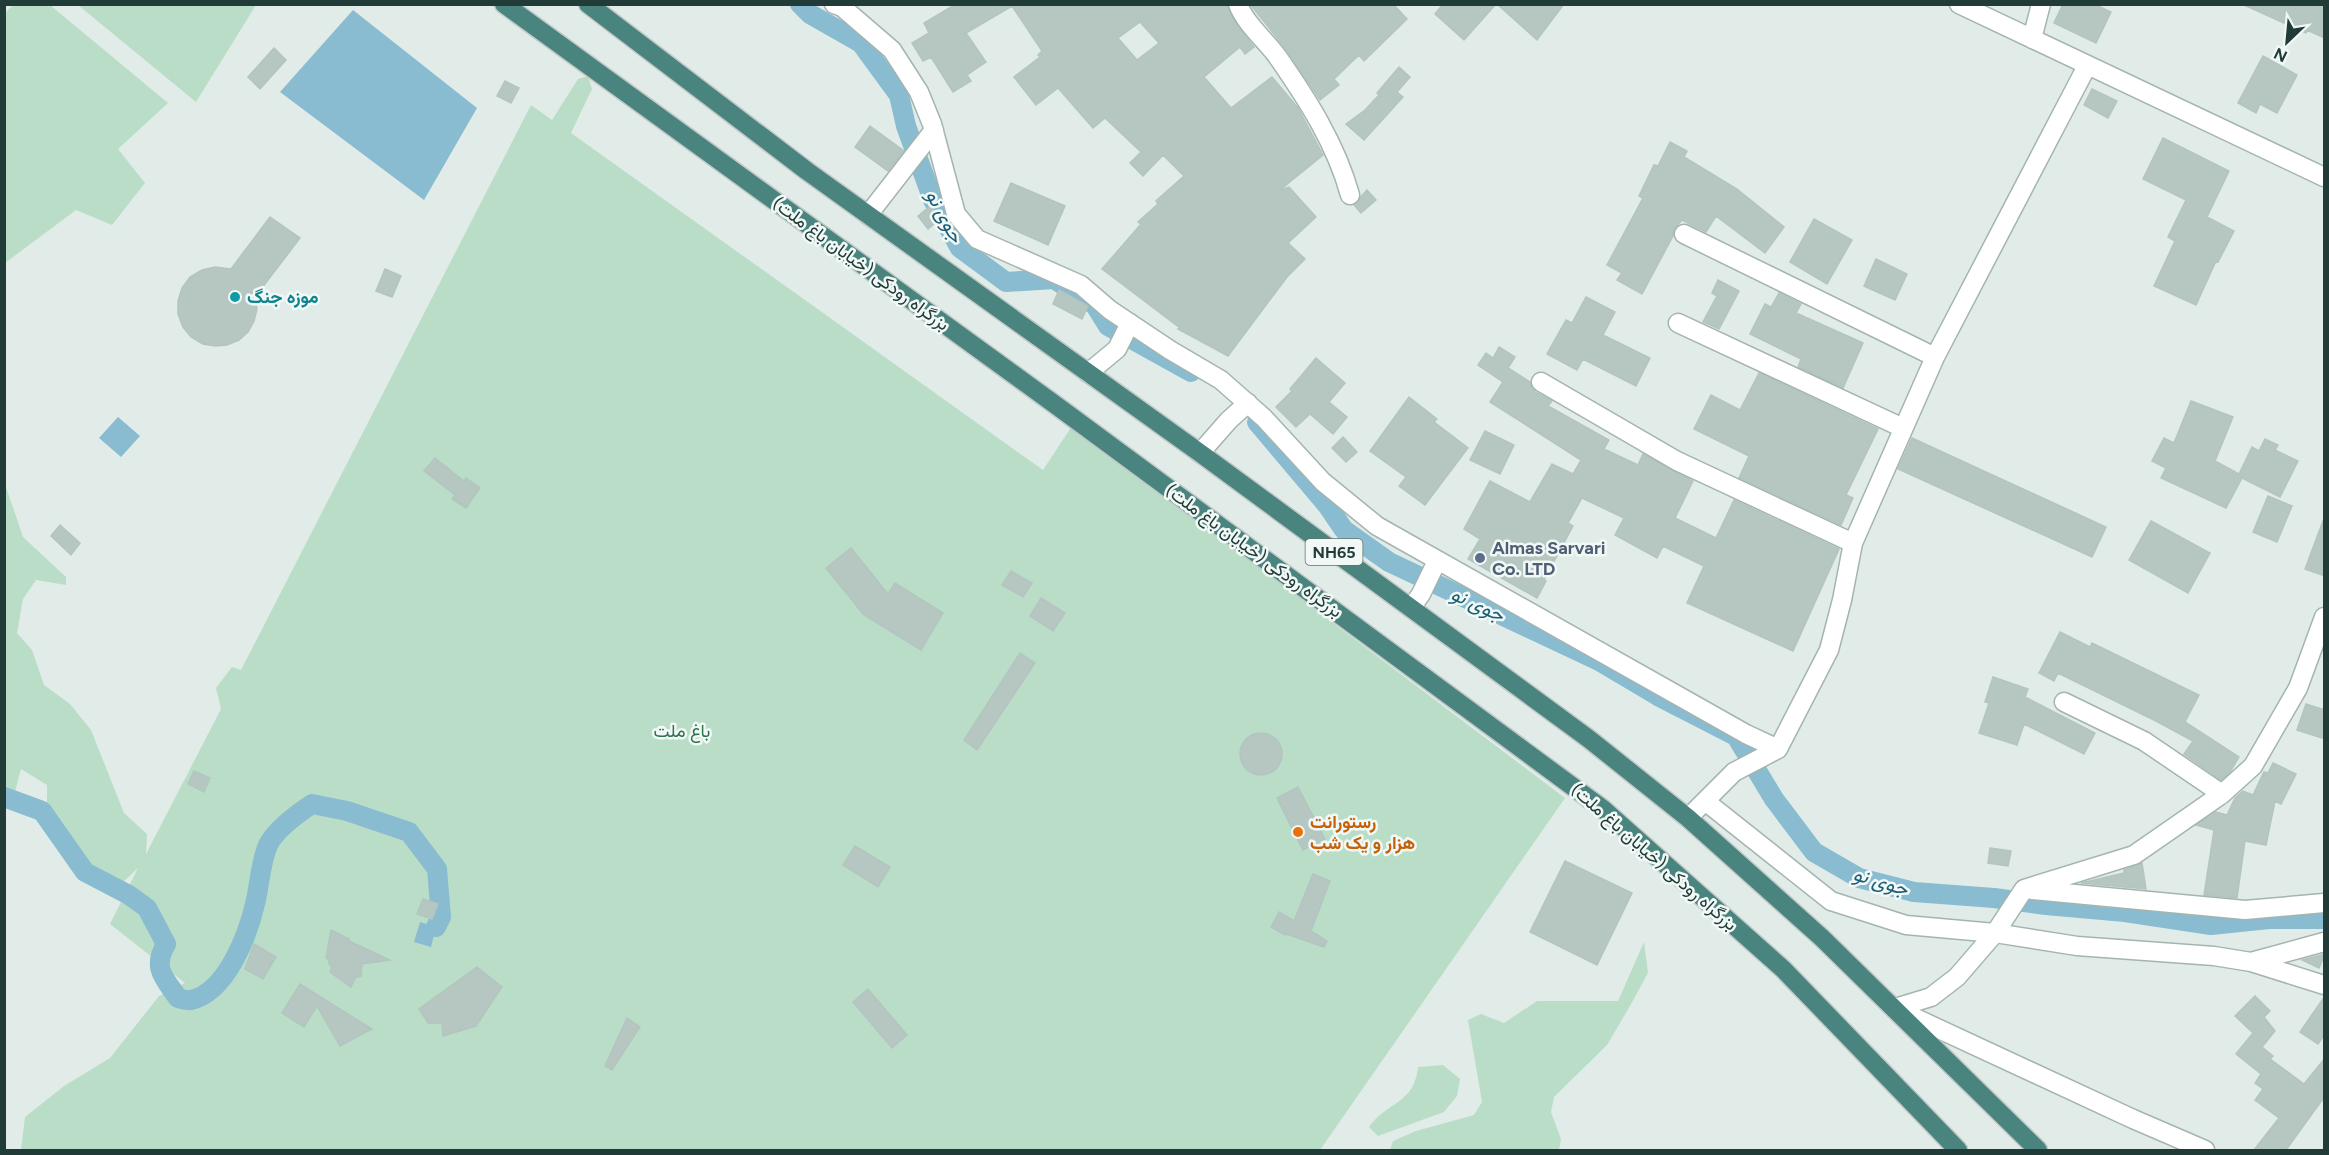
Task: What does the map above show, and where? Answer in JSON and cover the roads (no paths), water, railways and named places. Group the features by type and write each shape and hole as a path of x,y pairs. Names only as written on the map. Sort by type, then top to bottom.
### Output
{"highway":[{"name":"بزرگراه رودکی (خیابان باغ ملت)","path":"504,4 1048,399 1603,809 1783,969 1958,1150"},
{"name":"NH65","path":"588,4 868,215 1200,453 1416,601 1688,818 1822,938 2038,1150"}],"street":[{"path":"834,4 842,7 892,50 919,92 934,130 956,214 977,239 1081,285 1127,328 1221,380 1246,405 1264,418 1323,482 1377,526 1434,567 1778,749"},
{"path":"1238,4 1277,56 1329,137 1343,170 1350,195"},
{"path":"1959,4 2325,177"},
{"path":"2032,39 2041,4"},
{"path":"1688,818 1734,772 1759,761 1778,749 1829,650 1853,543 1935,357 2087,66"},
{"path":"868,215 934,130"},
{"path":"1684,234 1935,357"},
{"path":"1678,323 1903,428"},
{"path":"1088,373 1117,349 1127,328"},
{"path":"1541,382 1677,461 1853,543"},
{"path":"1200,453 1228,420 1246,405"},
{"path":"1416,601 1434,567"},
{"path":"1895,1008 1931,997 1957,977 1995,933 2024,889 2134,855 2222,794 2253,766 2298,688 2325,617"},
{"path":"2064,702 2144,741 2222,794"},
{"path":"1705,801 1831,901 1906,925 1995,933 2077,946 2214,956 2250,962 2325,985"},
{"path":"2024,889 2245,910 2325,903"},
{"path":"2250,962 2325,942"},
{"path":"1895,1008 2133,1119 2205,1150"}],"water":[{"path":"353,10 477,108 424,200 280,92"},
{"path":"118,417 140,436 121,457 99,438"},
{"path":"420,922 436,927 431,947 414,942"}],"waterway":[{"name":"جوی نو","path":"800,4 810,14 861,43 899,95 906,126 933,200 960,248 1006,282 1054,279 1095,305 1108,326 1191,372"},
{"name":"جوی نو","path":"1257,422 1327,505 1344,530 1389,562 1599,661 1658,696 1736,736 1774,799 1814,852 1859,878 1914,892 2125,912 2211,925 2269,919 2324,919"},
{"path":"4,797 42,811 85,872 129,895 147,908 166,944 160,960 162,972 178,998 190,1000 204,995 225,974 247,931 268,845 281,828 312,804 347,811 409,832 437,869 441,917 436,927"}],"place":[{"name":"موزه جنگ","path":"235,297"},
{"name":"Almas Sarvari Co. LTD","path":"1480,558"},
{"name":"رستورانت هزار و یک شب","path":"1298,832"}],"park label":[{"name":"باغ ملت","path":"682,731"}]}
